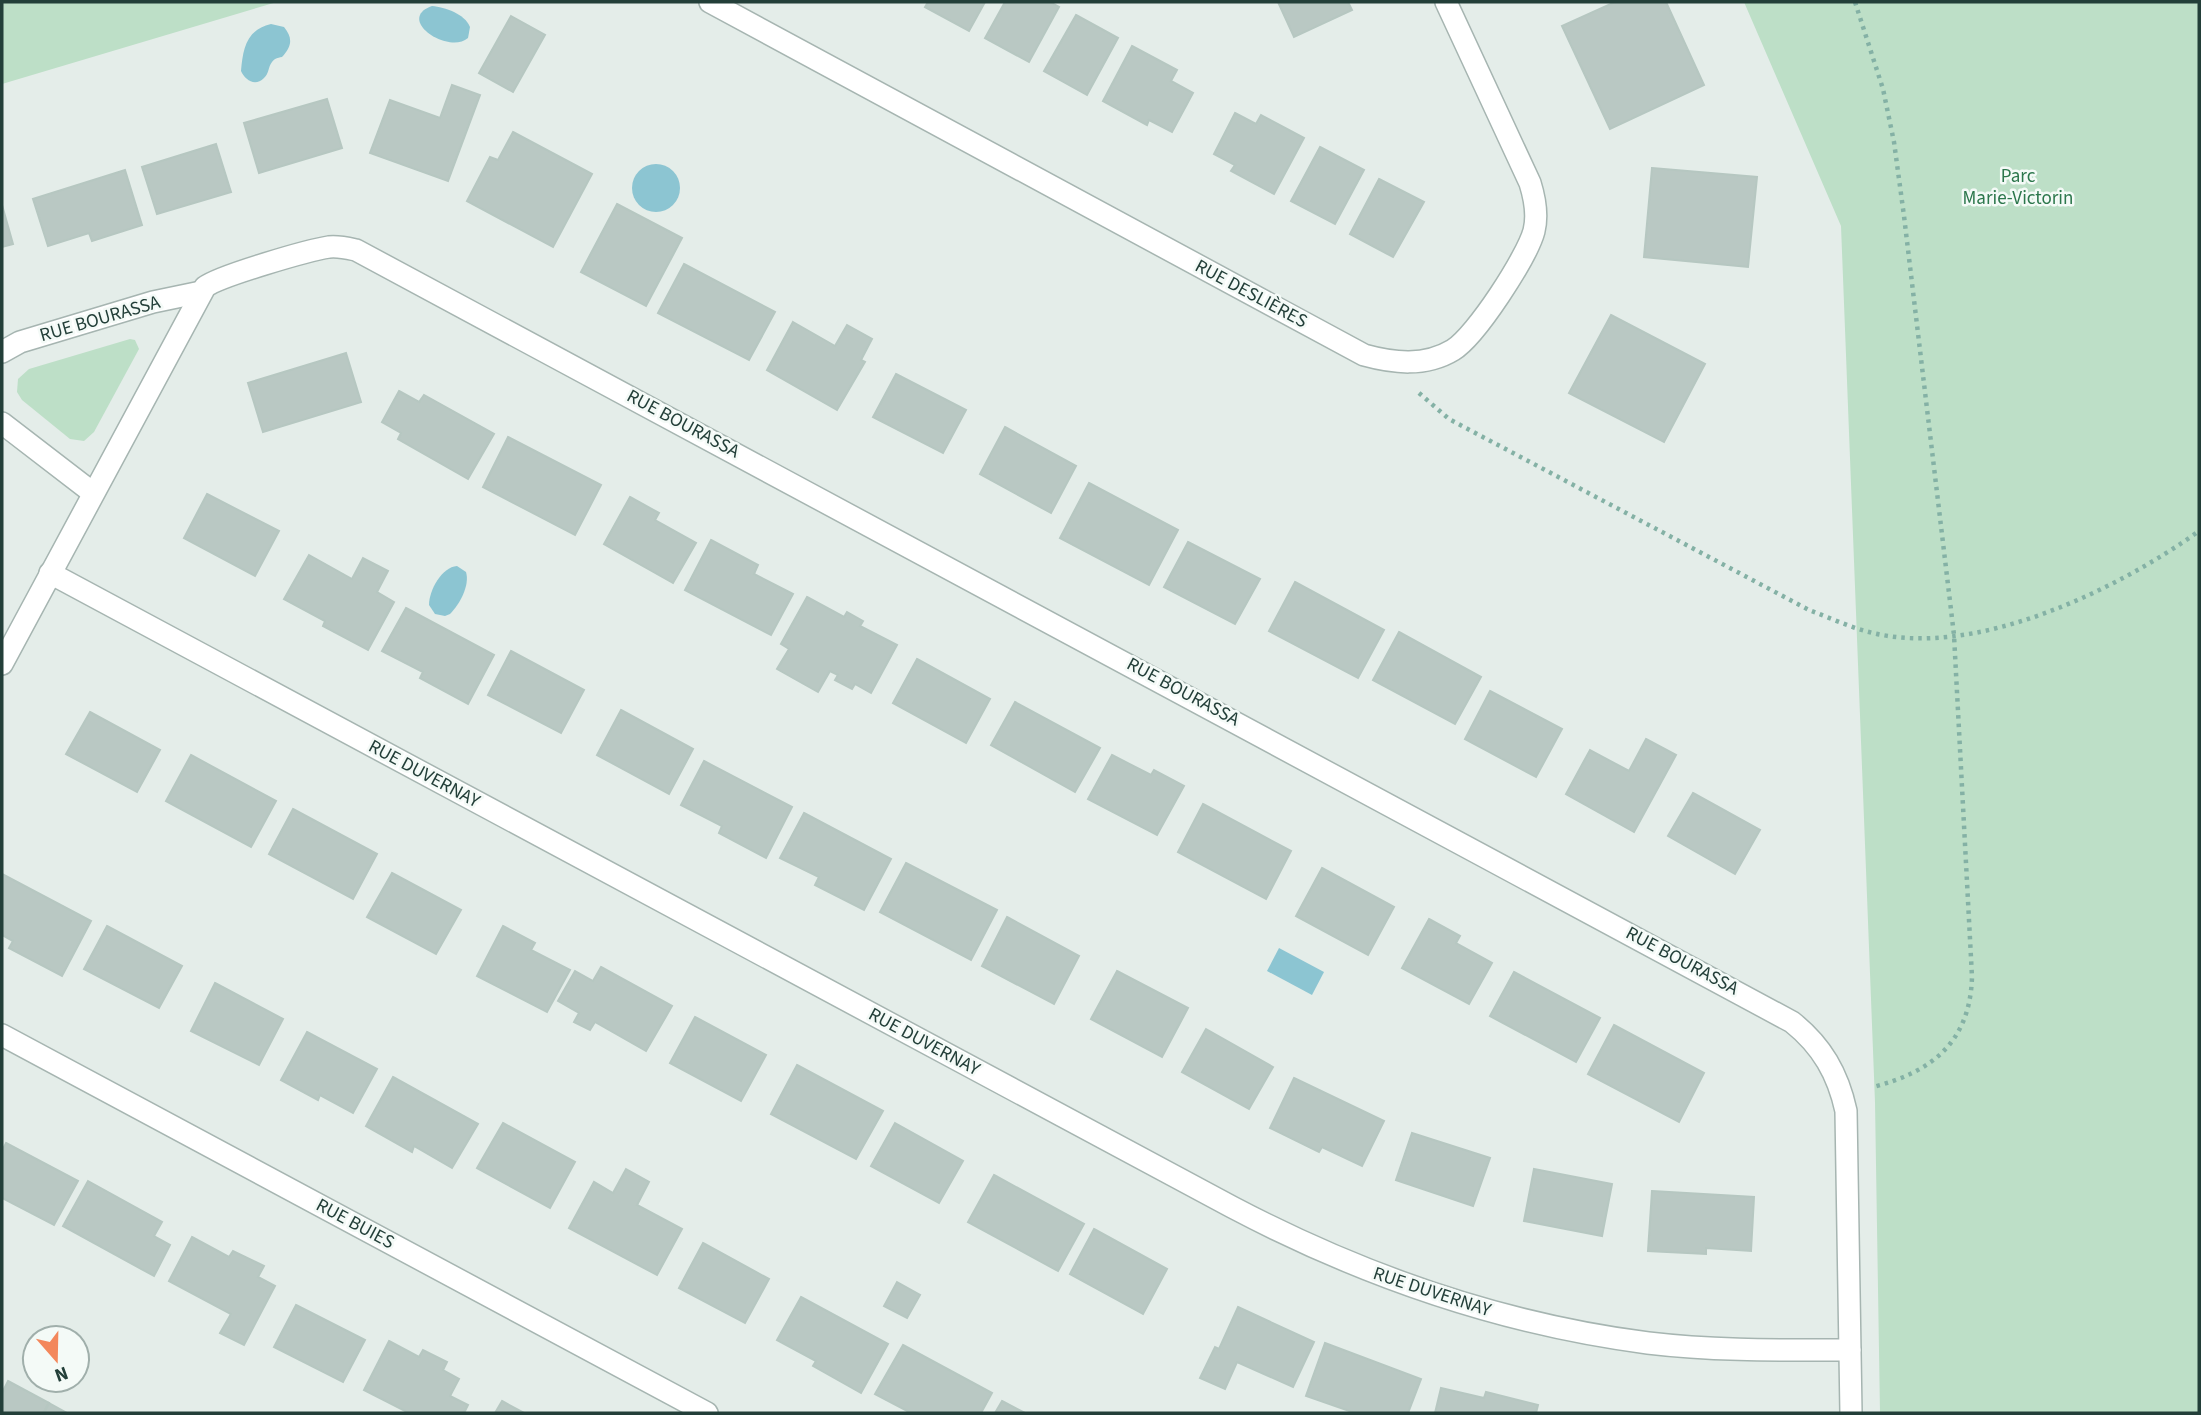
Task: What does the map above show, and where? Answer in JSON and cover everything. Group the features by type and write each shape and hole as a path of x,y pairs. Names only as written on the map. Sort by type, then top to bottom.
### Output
{"street":[{"name":"RUE DESLIÈRES","path":"710,2 1364,355 1399,362 1426,360 1452,351 1473,333 1525,251 1535,229 1536,206 1530,183 1446,2"},
{"name":"RUE BOURASSA","path":"2,664 201,292 210,282 319,250 344,247 374,258 1792,1022 1818,1046 1828,1061 1843,1094 1846,1111 1851,1413"},
{"name":"RUE BOURASSA","path":"2,352 20,342 140,306 201,292"},
{"path":"2,423 93,493"},
{"name":"RUE DUVERNAY","path":"50,573 1232,1207 1337,1258 1468,1306 1604,1336 1731,1349 1850,1350"},
{"name":"RUE BUIES","path":"2,1035 707,1413"}],"path":[{"path":"1856,2 1883,89 1900,177 1954,635 1970,923 1971,993 1956,1036 1936,1059 1910,1075 1870,1088"},
{"path":"1408,386 1449,419 1809,610 1870,633 1926,638 1954,635 2032,618 2076,602 2129,577 2199,531"}],"green space":[{"path":"2,2 277,2 2,84"},
{"name":"Parc Marie-Victorin","path":"1744,2 2199,2 2199,1413 1880,1413 1875,1102 1841,226"},
{"path":"130,339 135,340 139,349 94,432 84,441 70,439 22,400 17,392 18,379 29,369"}],"water":[{"path":"432,6 464,18 470,27 468,38 449,42 429,33 419,19 422,12"},
{"path":"271,24 284,27 290,38 288,49 282,57 272,62 267,75 261,81 251,81 241,71 247,42 256,31"},
{"path":"656,164 673,171 680,188 673,205 656,212 639,205 632,188 639,171"},
{"path":"457,566 466,572 467,583 463,594 450,614 435,614 429,605 434,586 446,570"},
{"path":"1279,948 1324,972 1312,995 1267,971"}],"building":[{"path":"928,2 985,2 969,31 925,7"},
{"path":"1005,2 1050,2 1059,7 1029,62 985,38"},
{"path":"1278,2 1348,2 1352,10 1294,37"},
{"path":"1615,2 1666,2 1704,85 1610,129 1562,26"},
{"path":"1076,15 1118,38 1087,95 1044,71"},
{"path":"511,16 545,35 513,92 479,73"},
{"path":"1132,46 1177,70 1171,81 1193,93 1172,132 1149,120 1147,125 1103,101"},
{"path":"452,85 480,95 448,181 370,153 390,100 440,118"},
{"path":"327,99 342,148 259,173 244,123"},
{"path":"1235,113 1256,124 1261,115 1304,138 1274,194 1231,171 1235,165 1214,154"},
{"path":"513,132 592,174 553,247 467,201 490,157 498,160"},
{"path":"216,144 231,192 157,214 142,167"},
{"path":"1320,147 1364,170 1335,224 1291,201"},
{"path":"1652,168 1757,177 1748,267 1644,257"},
{"path":"125,170 142,225 92,241 89,233 48,246 33,199"},
{"path":"1379,179 1424,202 1393,257 1350,234"},
{"path":"617,204 682,238 646,306 581,272"},
{"path":"2,205 13,244 2,247"},
{"path":"684,264 775,312 749,360 658,313"},
{"path":"1611,315 1705,364 1664,442 1569,393"},
{"path":"793,322 835,346 847,325 872,339 861,360 865,362 837,410 767,370"},
{"path":"346,353 361,402 263,432 248,383"},
{"path":"896,374 966,410 943,453 873,417"},
{"path":"399,391 419,402 424,395 494,434 468,479 398,439 401,433 382,422"},
{"path":"1005,427 1076,466 1051,513 980,474"},
{"path":"508,437 601,485 575,535 483,487"},
{"path":"1089,483 1178,530 1149,585 1060,538"},
{"path":"207,494 279,531 255,576 184,538"},
{"path":"630,497 659,513 655,520 696,543 673,583 604,544"},
{"path":"711,540 758,565 754,574 793,594 771,635 685,590"},
{"path":"1188,542 1260,579 1235,624 1164,587"},
{"path":"309,555 352,579 363,558 388,571 377,592 394,602 368,650 323,626 325,621 284,599"},
{"path":"1295,582 1384,630 1358,678 1269,631"},
{"path":"807,597 844,617 847,612 863,621 860,626 897,645 871,693 855,684 852,689 835,680 838,675 830,671 818,692 777,669 789,649 781,644"},
{"path":"406,608 494,655 468,704 420,678 423,672 382,651"},
{"path":"1399,632 1481,677 1455,724 1373,680"},
{"path":"511,651 584,690 561,733 488,695"},
{"path":"917,659 990,699 966,743 893,703"},
{"path":"1490,691 1562,729 1536,777 1465,739"},
{"path":"1015,702 1100,748 1075,792 991,745"},
{"path":"621,710 693,749 669,794 597,755"},
{"path":"90,712 160,750 137,792 66,754"},
{"path":"1646,739 1676,755 1634,832 1566,794 1590,750 1629,771"},
{"path":"191,755 276,801 251,847 166,801"},
{"path":"1112,755 1151,775 1154,770 1184,786 1157,835 1088,799"},
{"path":"704,761 792,807 766,858 719,833 722,826 681,805"},
{"path":"1693,793 1760,830 1735,874 1668,836"},
{"path":"1203,804 1291,851 1266,899 1178,852"},
{"path":"293,809 377,854 353,899 269,854"},
{"path":"804,813 891,859 864,910 815,885 819,877 780,858"},
{"path":"906,863 997,910 971,960 880,912"},
{"path":"1322,868 1394,907 1368,955 1296,916"},
{"path":"392,873 461,910 436,954 367,917"},
{"path":"2,874 91,921 62,976 9,948 13,941 2,935"},
{"path":"1007,917 1079,956 1054,1004 982,966"},
{"path":"1429,919 1460,936 1456,943 1492,963 1469,1004 1402,968"},
{"path":"107,926 182,966 159,1008 84,969"},
{"path":"503,926 535,943 531,950 570,970 547,1012 477,976"},
{"path":"601,967 672,1006 646,1051 595,1022 590,1030 574,1022 579,1013 558,1001 575,971 593,981"},
{"path":"1117,971 1188,1008 1162,1057 1091,1019"},
{"path":"1514,972 1600,1018 1576,1062 1490,1016"},
{"path":"215,983 283,1019 259,1065 191,1031"},
{"path":"695,1017 766,1055 741,1101 670,1063"},
{"path":"1614,1025 1704,1073 1679,1122 1588,1074"},
{"path":"1206,1029 1273,1067 1249,1109 1182,1072"},
{"path":"307,1032 377,1069 353,1113 320,1095 318,1100 281,1080"},
{"path":"797,1065 883,1111 856,1159 771,1114"},
{"path":"393,1077 478,1124 452,1168 414,1146 412,1152 366,1126"},
{"path":"1294,1078 1384,1121 1362,1166 1322,1147 1319,1152 1270,1128"},
{"path":"503,1123 575,1162 550,1208 477,1168"},
{"path":"895,1123 963,1161 939,1203 871,1166"},
{"path":"1412,1133 1490,1158 1473,1206 1396,1180"},
{"path":"6,1143 78,1181 54,1225 2,1198 2,1151"},
{"path":"626,1169 649,1182 637,1205 682,1229 657,1275 569,1228 594,1182 613,1193"},
{"path":"1534,1169 1612,1184 1602,1236 1524,1221"},
{"path":"994,1175 1084,1224 1058,1271 968,1222"},
{"path":"88,1181 162,1222 154,1236 170,1245 154,1276 63,1226"},
{"path":"1652,1191 1754,1197 1751,1251 1706,1248 1706,1254 1648,1251"},
{"path":"1094,1229 1167,1269 1143,1314 1070,1274"},
{"path":"192,1237 229,1257 233,1251 264,1266 258,1277 275,1286 244,1345 220,1333 231,1314 169,1281"},
{"path":"703,1243 769,1279 745,1323 679,1288"},
{"path":"897,1282 920,1295 907,1318 884,1306"},
{"path":"801,1297 888,1344 861,1393 813,1366 816,1361 777,1340"},
{"path":"296,1305 365,1340 343,1382 274,1347"},
{"path":"1238,1307 1314,1342 1293,1387 1237,1362 1225,1389 1200,1378 1215,1347 1219,1349"},
{"path":"389,1341 419,1357 423,1350 447,1362 443,1370 459,1379 450,1396 468,1405 464,1413 409,1413 364,1390"},
{"path":"1325,1343 1421,1379 1408,1413 1355,1413 1306,1396"},
{"path":"903,1345 992,1393 981,1413 911,1413 875,1394"},
{"path":"8,1381 21,1388 21,1394 32,1394 49,1403 44,1413 2,1413 2,1393"},
{"path":"1441,1388 1484,1398 1486,1392 1538,1405 1536,1413 1435,1413"},
{"path":"502,1401 524,1413 495,1413"},
{"path":"1002,1401 1025,1413 995,1413"},
{"path":"49,1403 67,1413 44,1413"}]}
